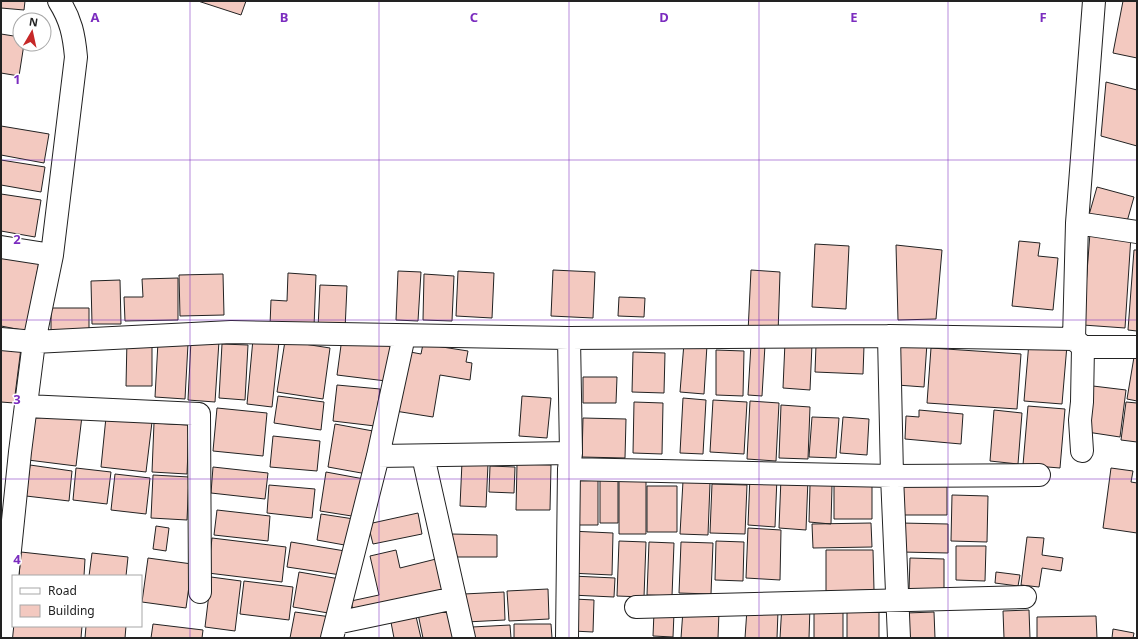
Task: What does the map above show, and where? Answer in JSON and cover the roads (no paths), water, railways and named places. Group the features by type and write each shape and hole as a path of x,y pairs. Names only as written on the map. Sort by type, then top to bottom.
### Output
{"street":[{"path":"1,638 10,451 26,406 34,342 52,255 76,57 74,32 59,1"},
{"path":"1082,451 1080,420 1082,402 1078,343 1077,223 1094,1"},
{"path":"1077,223 1136,227"},
{"path":"1,247 52,255"},
{"path":"1,339 34,342 231,332 569,338 889,336 1078,343 1137,347"},
{"path":"404,336 378,456 334,630 455,598"},
{"path":"889,336 898,638"},
{"path":"567,638 570,461 569,338"},
{"path":"26,406 200,414 200,592"},
{"path":"378,456 570,461 892,476 1039,476"},
{"path":"423,456 464,638"},
{"path":"636,607 1025,597"}]}
